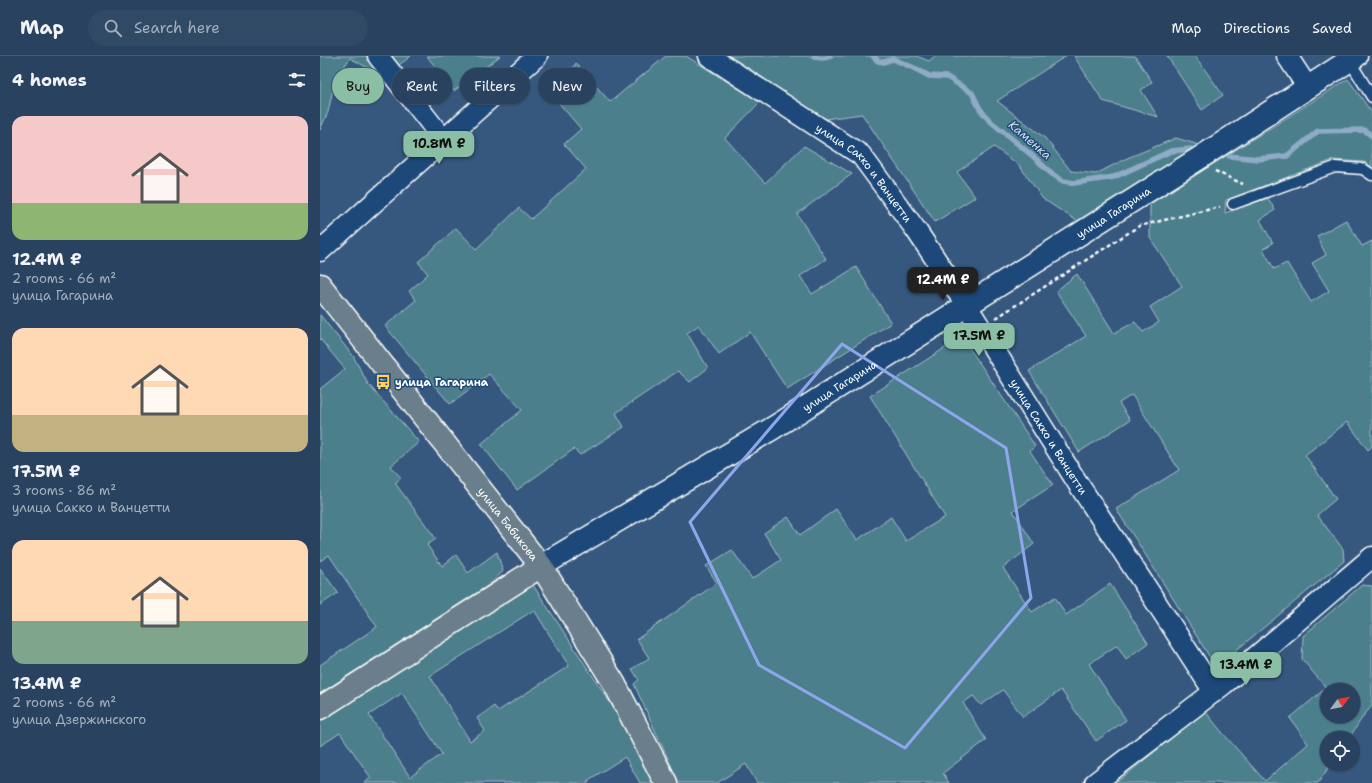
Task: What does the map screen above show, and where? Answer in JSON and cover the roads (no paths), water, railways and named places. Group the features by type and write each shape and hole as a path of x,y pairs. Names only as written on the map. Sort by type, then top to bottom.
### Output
{"main road":[{"name":"улица Бабикова","path":"320,285 542,566 614,684 666,783"},
{"name":"улица Гагарина","path":"320,708 542,566"}],"street":[{"path":"378,56 443,140"},
{"path":"320,251 537,56"},
{"name":"улица Сакко и Ванцетти","path":"709,56 861,155 916,230 967,306 1077,482 1214,692"},
{"path":"1287,56 1308,88"},
{"name":"улица Гагарина","path":"542,566 773,428 1198,159 1352,58"},
{"path":"1096,783 1214,692 1368,565"}],"lane":[{"path":"1352,58 1372,97"},
{"path":"1233,204 1335,167 1363,169 1372,175"}],"waterway":[{"name":"Каменка","path":"814,56 818,58 826,58 830,56"},
{"name":"Каменка","path":"873,56 878,61 884,62 893,59 929,76 947,77 972,93 980,109 989,120 1052,174 1063,181 1074,183 1114,177 1171,151 1191,149"},
{"name":"Каменка","path":"1229,156 1258,159 1287,156 1318,131 1364,130 1372,136"}],"place":[{"name":"улица Гагарина","path":"383,382"}]}
